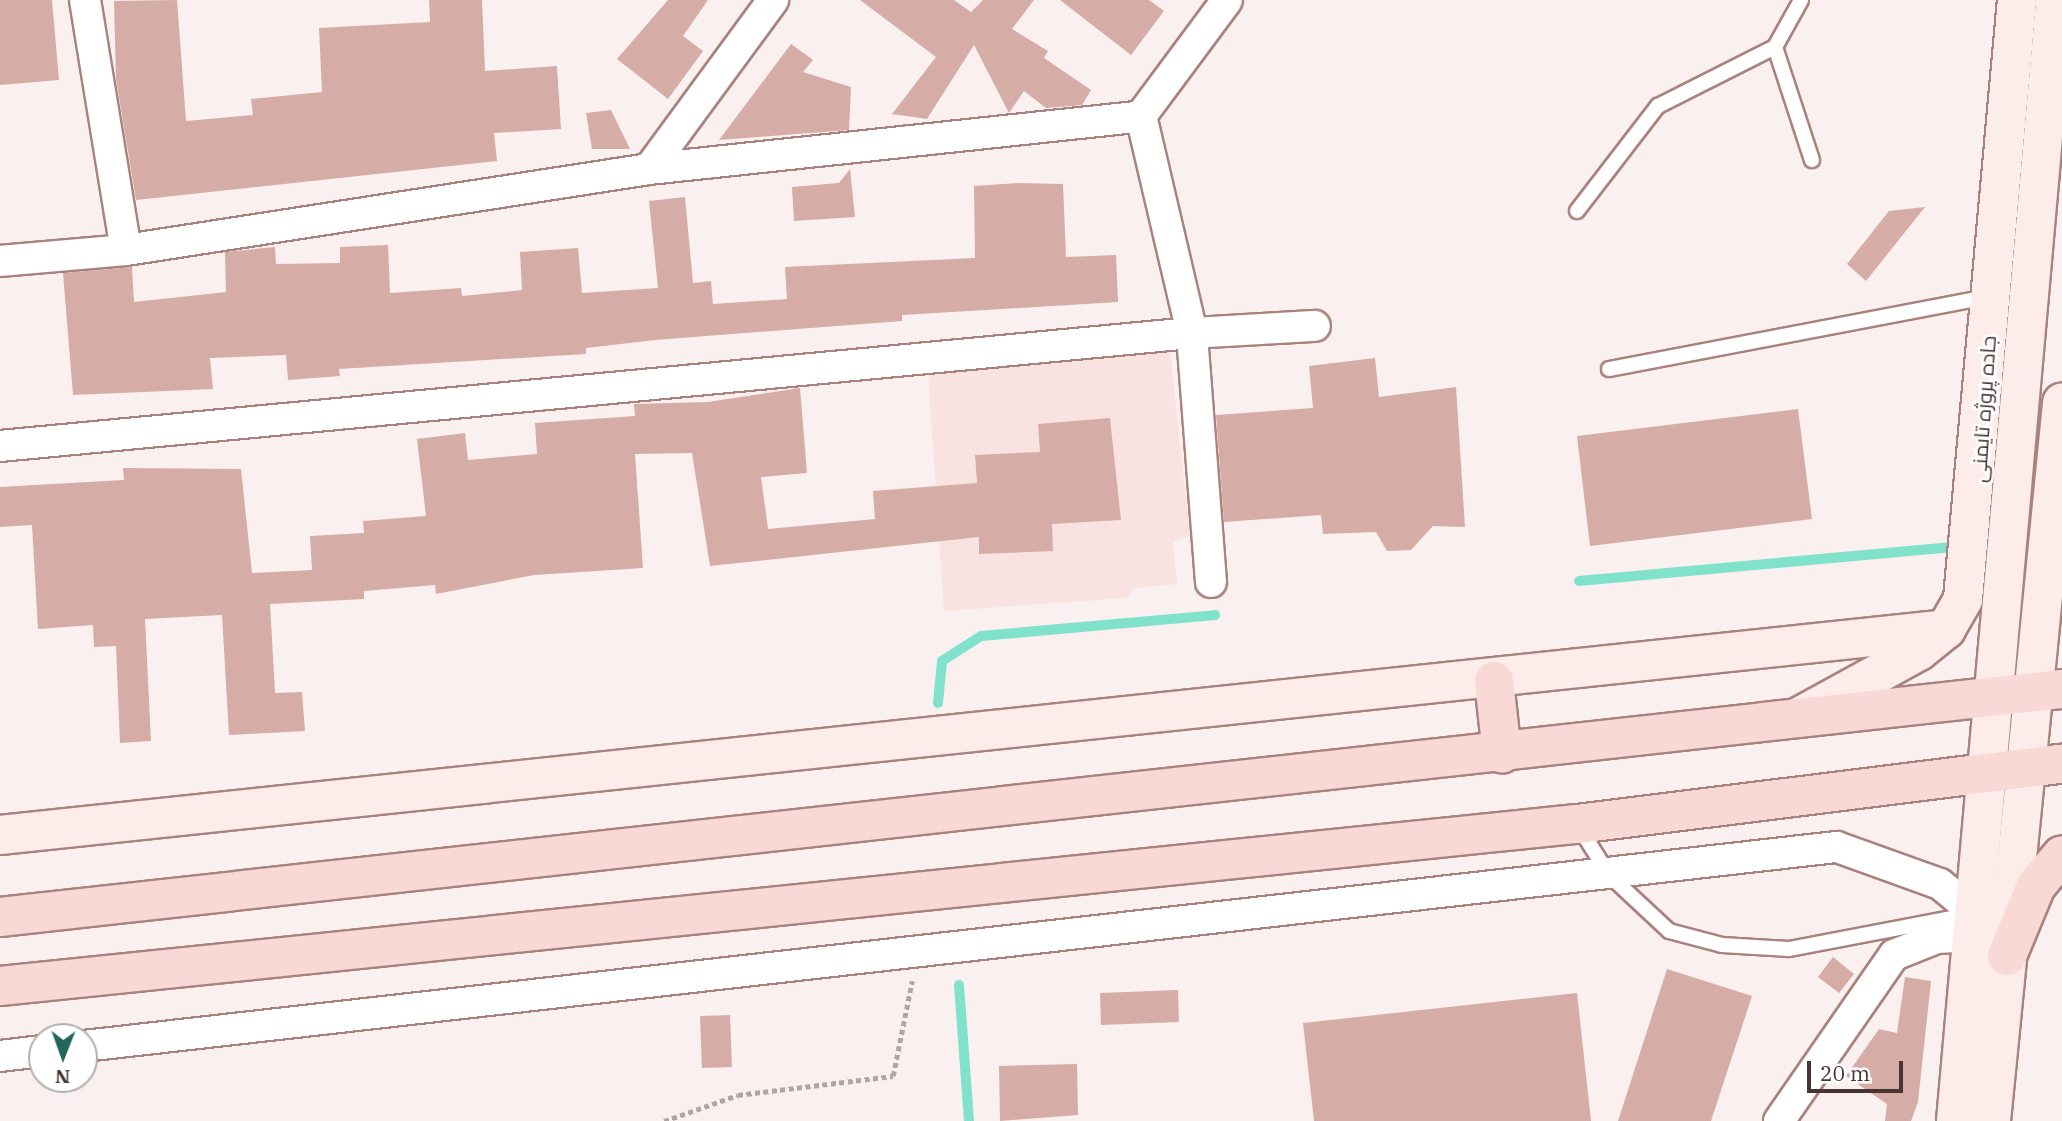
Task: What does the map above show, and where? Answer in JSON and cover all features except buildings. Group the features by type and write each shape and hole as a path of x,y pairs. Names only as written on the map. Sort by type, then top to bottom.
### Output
{"main road":[{"path":"1494,681 1502,754"},
{"path":"0,917 1788,723 2049,691"},
{"path":"0,986 1577,824 2044,766"},
{"path":"2007,956 2036,886 2062,855"}],"street":[{"path":"85,0 125,250"},
{"path":"649,169 773,0"},
{"path":"0,261 125,250 649,169 1141,116 1227,0"},
{"name":"جاده پروژه تایمنی","path":"1956,1121 1992,697 2001,402 1991,296 2017,0"},
{"name":"جاده پروژه تایمنی","path":"1788,723 1919,652 1946,629 1963,599 2001,402 2055,0"},
{"path":"1141,116 1192,333 1211,582"},
{"path":"0,446 1192,333 1315,326"},
{"path":"1991,1121 2007,956 2044,766 2062,403"},
{"path":"0,835 896,737 1494,681 1946,629"},
{"path":"98,1044 1609,875 1837,847 1940,884 1974,925 1894,955 1779,1121"},
{"path":"0,1056 28,1053"}],"lane":[{"path":"1577,211 1658,106 1774,47 1801,0"},
{"path":"1774,47 1812,160"},
{"path":"1609,369 1991,296"},
{"path":"1577,824 1609,875 1669,931 1722,945 1789,948 1974,925"}],"path":[{"path":"664,1121 738,1096 893,1076 918,953"}],"shaded area":[{"path":"1170,351 1190,536 1173,542 1177,584 1134,588 1126,598 944,611 928,373"}],"waterway":[{"path":"1579,581 1950,547"},
{"path":"938,703 942,661 981,636 1215,615"},
{"path":"959,985 969,1121"}]}
